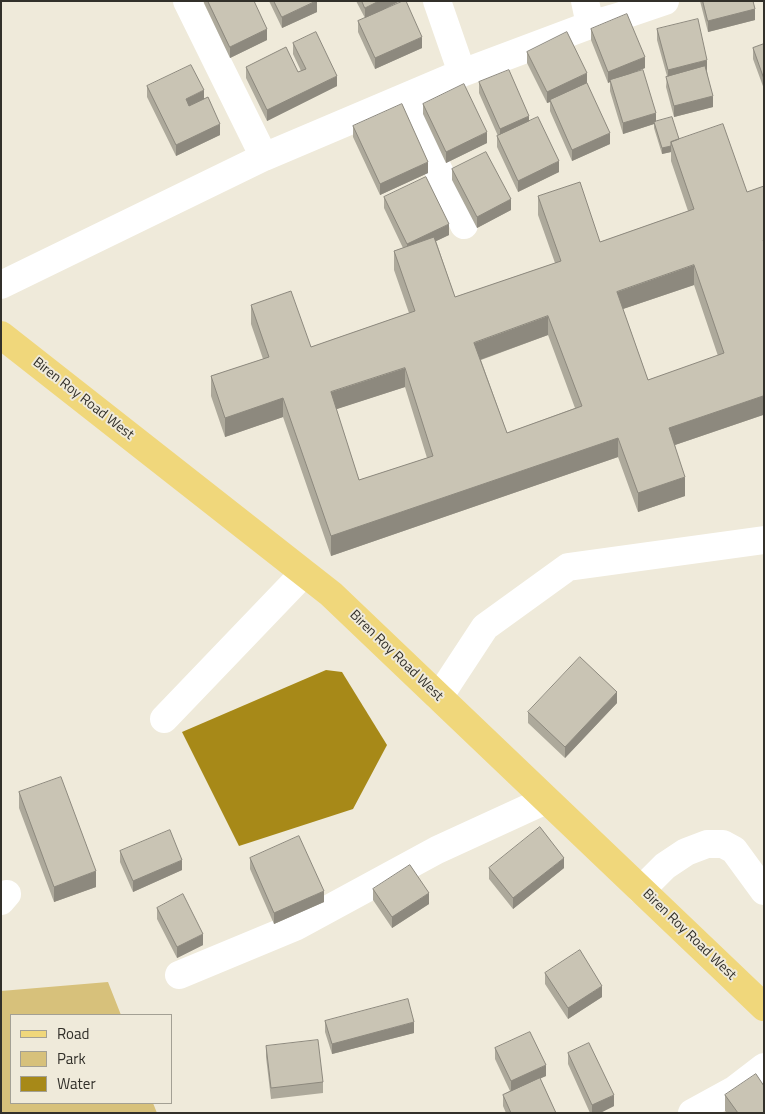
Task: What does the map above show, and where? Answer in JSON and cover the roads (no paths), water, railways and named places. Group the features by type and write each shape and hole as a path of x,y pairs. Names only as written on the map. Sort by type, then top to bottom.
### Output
{"main road":[{"name":"Biren Roy Road West","path":"1,335 330,594 764,1007"}],"street":[{"path":"187,1 264,157"},
{"path":"436,1 462,73"},
{"path":"1,285 264,157 462,73 588,13 618,17 665,1"},
{"path":"405,98 464,225"},
{"path":"439,697 485,627 568,567 764,540"},
{"path":"164,719 304,573"},
{"path":"179,975 297,926 437,850 546,800"},
{"path":"641,890 666,866 686,852 707,844 723,844 734,850 764,891"},
{"path":"692,1113 734,1090 764,1067"}],"water":[{"path":"326,670 342,672 387,745 353,809 239,846 182,732"}]}
